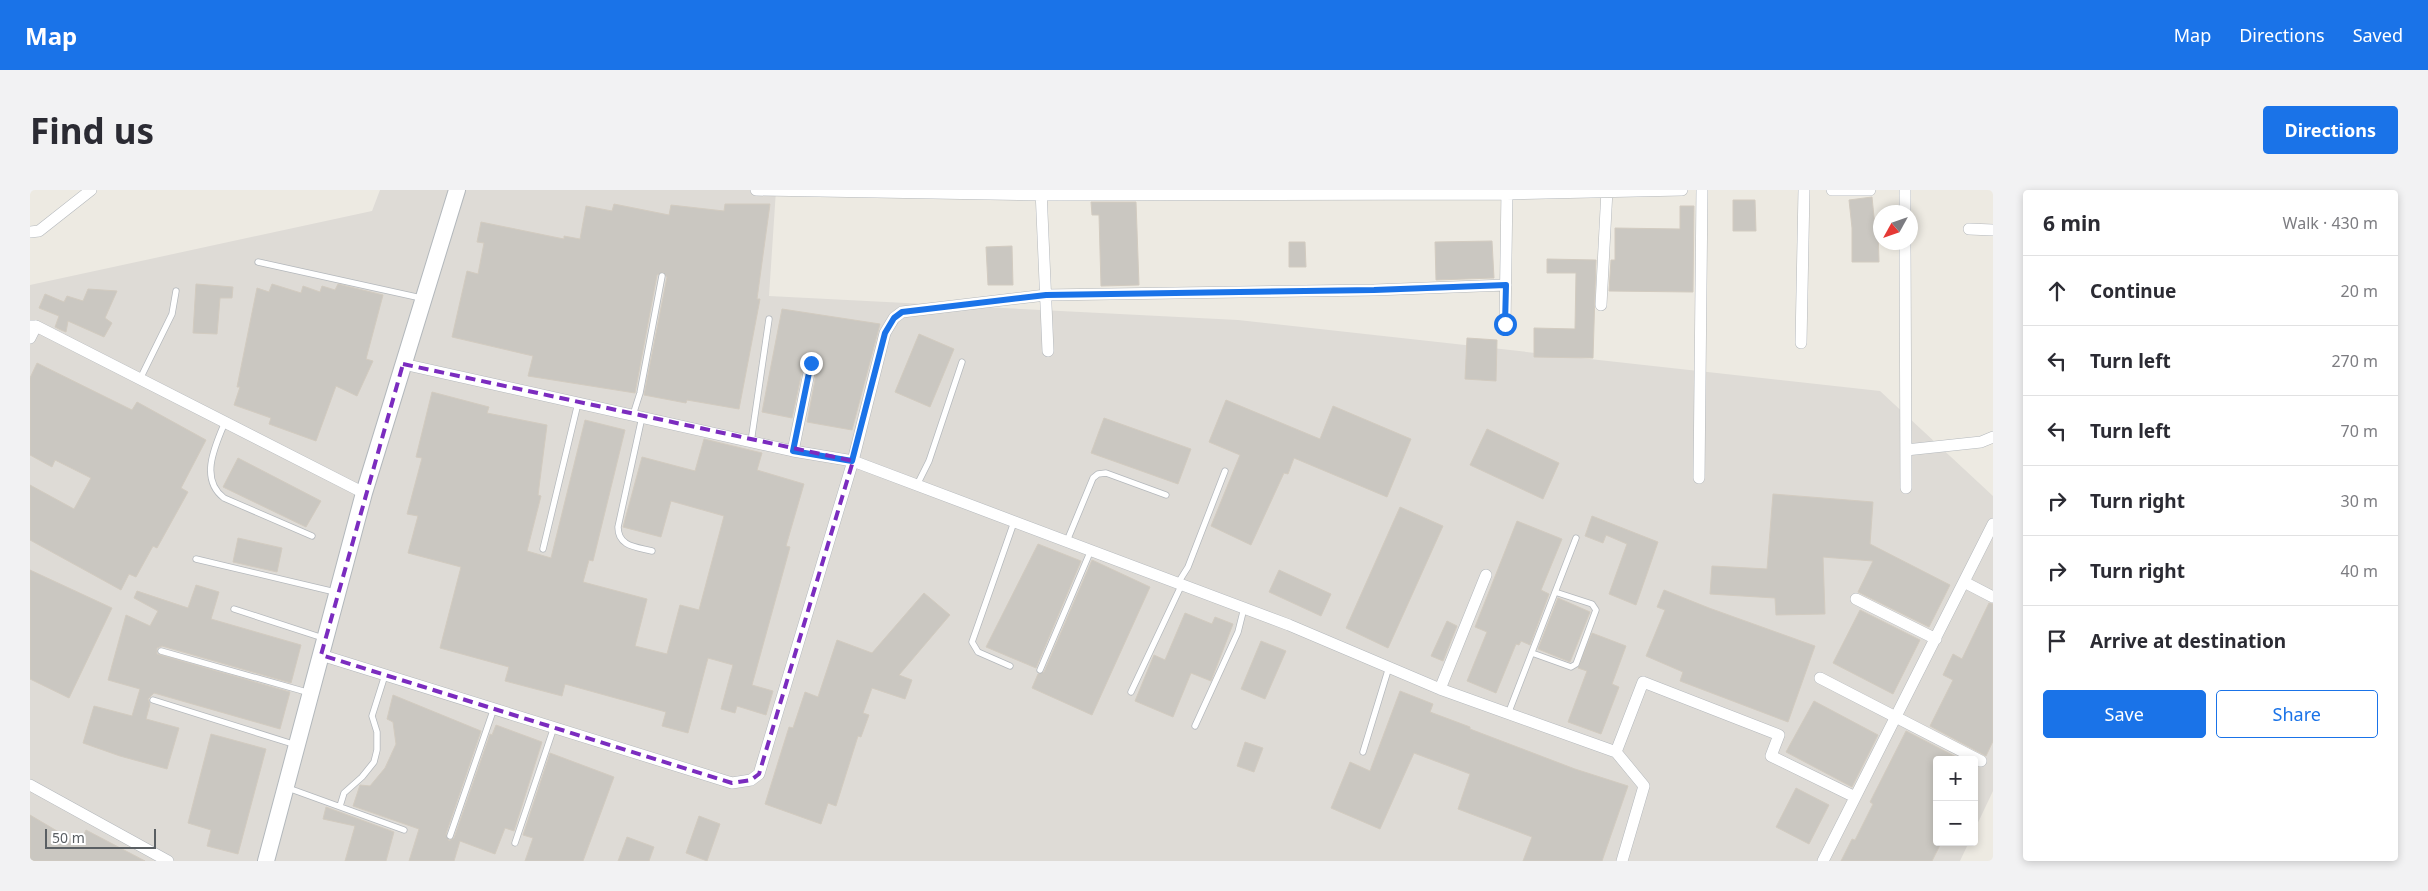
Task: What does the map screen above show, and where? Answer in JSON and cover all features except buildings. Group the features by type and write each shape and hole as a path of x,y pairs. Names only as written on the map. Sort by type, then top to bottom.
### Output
{"street":[{"path":"30,232 39,231 91,190"},
{"path":"266,861 364,493 457,190"},
{"path":"756,190 1042,192 1682,190"},
{"path":"1601,305 1607,190"},
{"path":"1700,478 1702,190"},
{"path":"1801,344 1804,190"},
{"path":"1832,190 1870,190"},
{"path":"1905,190 1905,205"},
{"path":"1042,192 1048,351"},
{"path":"1505,324 1507,192"},
{"path":"1969,229 1993,230"},
{"path":"1905,250 1906,488"},
{"path":"321,655 732,783 751,780 759,774 852,461 885,333 894,318 902,312 1046,295 1374,290 1506,285"},
{"path":"30,338 33,326 364,493"},
{"path":"793,451 811,363"},
{"path":"403,364 751,442 852,461 1244,608 1440,689 1616,752 1644,786 1622,861"},
{"path":"1906,450 1981,442 1993,437"},
{"path":"1823,861 1993,524"},
{"path":"1440,689 1486,575"},
{"path":"1964,582 1993,597"},
{"path":"1856,599 1936,639"},
{"path":"1820,678 1981,761"},
{"path":"1616,752 1643,682 1779,735 1771,756 1855,797"},
{"path":"30,785 168,861"}],"lane":[{"path":"258,262 423,298"},
{"path":"652,551 626,544 618,535 640,393 662,276"},
{"path":"140,379 172,314 176,291"},
{"path":"751,442 769,319"},
{"path":"917,485 929,461 962,362"},
{"path":"544,548 578,403"},
{"path":"225,422 211,465 212,485 216,493 232,502 312,536"},
{"path":"1131,692 1188,567 1226,471"},
{"path":"1066,541 1093,478 1098,474 1106,473 1166,495"},
{"path":"1010,666 978,652 972,642 1014,522"},
{"path":"1508,714 1576,538"},
{"path":"1040,670 1091,550"},
{"path":"196,558 337,593"},
{"path":"1532,653 1571,667 1576,664 1596,610 1592,604 1555,592"},
{"path":"1195,726 1238,632 1244,608"},
{"path":"234,609 325,639"},
{"path":"161,651 310,693"},
{"path":"1363,752 1389,667"},
{"path":"340,806 344,793 362,777 374,762 377,750 377,732 372,716 385,674"},
{"path":"152,700 296,745"},
{"path":"450,836 494,708"},
{"path":"515,844 554,727"},
{"path":"286,787 404,830"}],"highlighted area":[{"path":"403,364 853,461 759,774 751,780 732,783 321,655"}],"shaded area":[{"path":"380,190 776,190 769,296 1238,320 1880,391 1993,496 1993,791 1978,823 1978,756 1933,756 1933,846 1967,846 1960,861 30,861 30,285 372,211"}],"route":[{"path":"811,363 793,451 852,461 885,333 894,318 902,312 1046,295 1374,290 1506,285 1505,324"}]}
